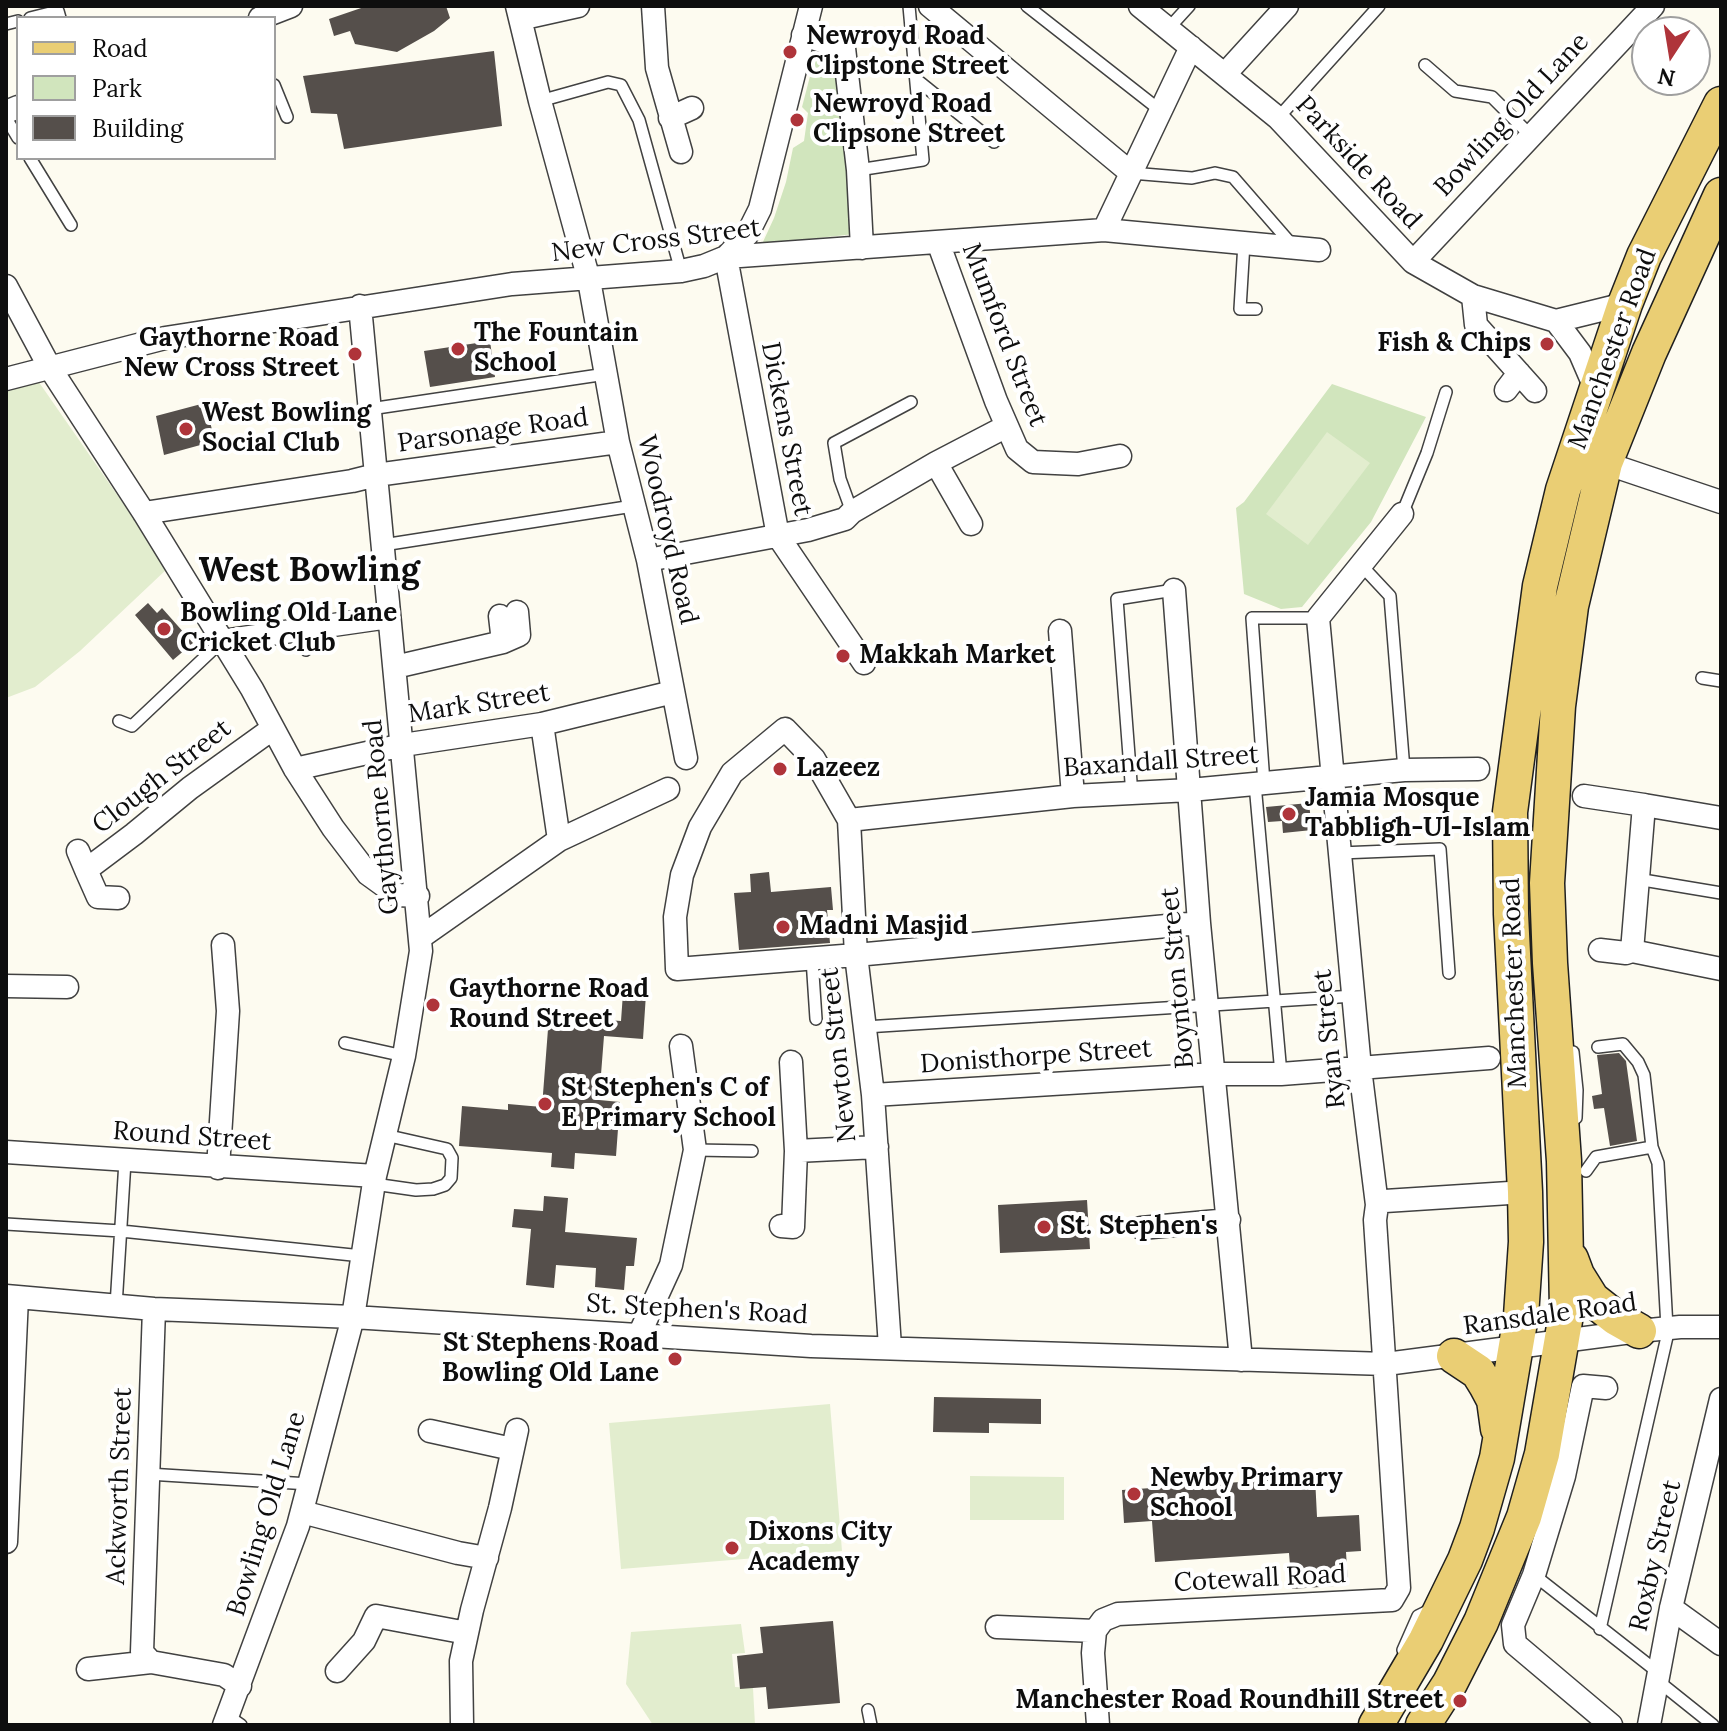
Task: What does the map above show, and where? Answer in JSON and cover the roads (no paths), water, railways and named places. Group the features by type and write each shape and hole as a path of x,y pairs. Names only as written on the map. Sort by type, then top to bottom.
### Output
{"main road":[{"name":"Manchester Road","path":"1384,1711 1443,1604 1473,1539 1500,1437 1524,1291 1525,1192 1511,914 1510,808 1540,586 1563,490 1625,304 1648,248 1721,104"},
{"name":"Manchester Road","path":"1423,1725 1450,1683 1481,1622 1519,1530 1542,1454 1567,1309 1570,1178 1550,963 1547,883 1558,706 1571,606 1605,463 1649,353 1721,195"},
{"path":"1516,1348 1529,1341 1540,1328 1550,1244 1570,1178"},
{"path":"1568,1251 1577,1275 1592,1299 1616,1318 1658,1329"},
{"path":"1491,1480 1512,1459 1540,1365 1551,1348 1562,1341"},
{"path":"1454,1356 1478,1372 1492,1394 1500,1437"}],"street":[{"path":"265,16 291,6"},
{"path":"518,7 533,16 578,6"},
{"path":"653,6 648,71 670,118 681,152"},
{"path":"726,257 747,235 760,209 811,6"},
{"path":"930,6 1131,173"},
{"name":"Parkside Road","path":"1140,6 1278,118 1413,262 1473,296 1556,321"},
{"path":"1226,73 1287,6"},
{"name":"Bowling Old Lane","path":"1413,262 1653,6"},
{"path":"518,7 529,60 589,280"},
{"path":"803,35 844,48 858,170 862,248"},
{"path":"1104,230 1191,47"},
{"path":"670,118 692,108"},
{"name":"New Cross Street","path":"6,379 165,338 512,284 681,271 726,257 1104,230 1319,250"},
{"name":"Mumford Street","path":"938,242 1017,449 1033,462 1078,464 1120,456"},
{"name":"Dickens Street","path":"726,257 778,536 856,635 864,663"},
{"name":"Woodroyd Road","path":"589,280 618,442 648,560 686,758"},
{"path":"6,286 50,368 252,689 295,769 368,874 397,895 418,896"},
{"path":"1473,296 1476,325 1513,381 1535,391"},
{"path":"1596,390 1580,353 1556,321 1625,304"},
{"name":"Gaythorne Road","path":"353,1317 374,1180 404,1056 421,951 360,306"},
{"path":"648,560 778,536 845,519 936,463 1007,426"},
{"name":"Parsonage Road","path":"144,513 376,475 618,442"},
{"path":"936,463 971,524"},
{"path":"1605,463 1721,502"},
{"path":"1318,618 1402,514"},
{"name":"Boynton Street","path":"1174,590 1199,923 1241,1360"},
{"path":"395,667 511,638 508,614"},
{"path":"222,641 303,640 389,617"},
{"name":"Ryan Street","path":"1318,618 1360,1068 1377,1205 1375,1220 1399,1588"},
{"path":"1060,631 1073,796"},
{"name":"Mark Street","path":"295,769 403,745 542,724 673,692"},
{"path":"542,724 559,840"},
{"name":"Clough Street","path":"118,898 98,897 82,861 134,834 190,788 272,729"},
{"name":"Newton Street","path":"812,959 677,969 675,917 679,889 700,827 732,773 785,729 814,759 849,820 856,955 873,1095 890,1347"},
{"name":"Baxandall Street","path":"849,820 1073,796 1132,795 1404,770 1478,769"},
{"path":"421,937 559,840 668,789"},
{"path":"1584,796 1721,818"},
{"path":"1632,951 1644,805"},
{"path":"812,959 1199,923"},
{"path":"218,1168 228,1011 223,945"},
{"path":"1600,950 1632,951 1721,969"},
{"path":"6,986 67,987"},
{"path":"639,1335 671,1265 695,1150 675,1073 681,1046"},
{"name":"Donisthorpe Street","path":"873,1095 1215,1074 1274,1074 1489,1058"},
{"path":"781,1226 793,1227 796,1151 791,1062"},
{"path":"796,1151 877,1147"},
{"name":"Round Street","path":"6,1152 374,1180"},
{"path":"1377,1205 1385,1201 1525,1192"},
{"path":"1141,1228 1229,1220"},
{"path":"6,1542 11,1296"},
{"name":"St. Stephen's Road","path":"11,1296 154,1309 353,1317 811,1346 1386,1364"},
{"name":"Ackworth Street","path":"151,1662 142,1652 154,1309"},
{"name":"Bowling Old Lane","path":"231,1722 240,1686 302,1512 353,1317"},
{"name":"Ransdale Road","path":"1386,1364 1658,1329 1721,1327"},
{"path":"1606,1388 1583,1386 1564,1476 1534,1575 1513,1625 1515,1644 1608,1724"},
{"name":"Roxby Street","path":"1649,1725 1671,1608 1721,1399"},
{"path":"430,1431 514,1439 461,1661 462,1725"},
{"path":"302,1512 487,1558"},
{"name":"Cotewall Road","path":"1095,1631 1103,1620 1118,1614 1392,1600 1399,1588"},
{"path":"1671,1608 1721,1644"},
{"path":"337,1671 364,1641 376,1616 467,1633"},
{"path":"997,1627 1095,1631 1093,1653 1098,1725"},
{"path":"88,1669 151,1662 224,1675 240,1686"}],"lane":[{"path":"858,170 923,160 909,6"},
{"path":"1027,6 1161,111"},
{"path":"1168,29 1189,6"},
{"path":"1278,118 1379,6"},
{"path":"38,16 58,11 59,16"},
{"path":"1425,65 1455,91 1492,97 1531,136"},
{"path":"917,80 994,142"},
{"path":"540,101 608,82 621,85 639,120 681,271"},
{"path":"276,90 287,117"},
{"path":"31,160 71,225"},
{"path":"1131,173 1192,178 1215,173 1233,177 1294,248"},
{"path":"1244,243 1240,309 1256,309"},
{"path":"370,409 606,374"},
{"path":"1402,514 1427,453 1446,392"},
{"path":"852,512 840,479 834,443 911,402"},
{"path":"383,545 633,506"},
{"path":"1361,565 1390,596 1404,770"},
{"path":"1132,795 1117,599 1174,590"},
{"path":"1274,1074 1277,1003 1260,784 1252,618 1318,618"},
{"path":"119,721 132,726 222,641"},
{"path":"1702,678 1721,681"},
{"path":"1340,853 1440,849 1449,973"},
{"path":"1637,879 1721,893"},
{"path":"812,959 816,1019"},
{"path":"1550,963 1568,1017"},
{"path":"865,1027 1354,996"},
{"path":"345,1043 404,1056"},
{"path":"1598,1047 1623,1044 1638,1062 1644,1075 1652,1147 1658,1163 1658,1329 1600,1629"},
{"path":"1570,1178 1578,1104 1572,1045"},
{"path":"374,1180 416,1190 445,1185 451,1178 452,1158 447,1149 385,1135"},
{"path":"1570,1178 1596,1157 1652,1147"},
{"path":"695,1150 752,1151"},
{"path":"116,1306 125,1161"},
{"path":"6,1224 121,1231 362,1256"},
{"path":"148,1474 309,1484"},
{"path":"1534,1575 1713,1725"},
{"path":"868,1710 871,1725"}],"place":[{"name":"Newroyd Road Clipstone Street","path":"790,52"},
{"name":"Newroyd Road Clipsone Street","path":"797,120"},
{"name":"Fish & Chips","path":"1547,344"},
{"name":"The Fountain School","path":"458,349"},
{"name":"Gaythorne Road New Cross Street","path":"355,354"},
{"name":"West Bowling Social Club","path":"186,429"},
{"name":"Bowling Old Lane Cricket Club","path":"164,629"},
{"name":"Makkah Market","path":"843,656"},
{"name":"Lazeez","path":"780,769"},
{"name":"Jamia Mosque Tabbligh-Ul-Islam","path":"1289,814"},
{"name":"Madni Masjid","path":"783,927"},
{"name":"Gaythorne Road Round Street","path":"433,1005"},
{"name":"St Stephen's C of E Primary School","path":"545,1104"},
{"name":"St. Stephen's","path":"1044,1227"},
{"name":"St Stephens Road Bowling Old Lane","path":"675,1359"},
{"name":"Newby Primary School","path":"1134,1494"},
{"name":"Dixons City Academy","path":"732,1548"},
{"name":"Manchester Road Roundhill Street","path":"1460,1701"}],"district":[{"name":"West Bowling","path":"309,571"}]}
